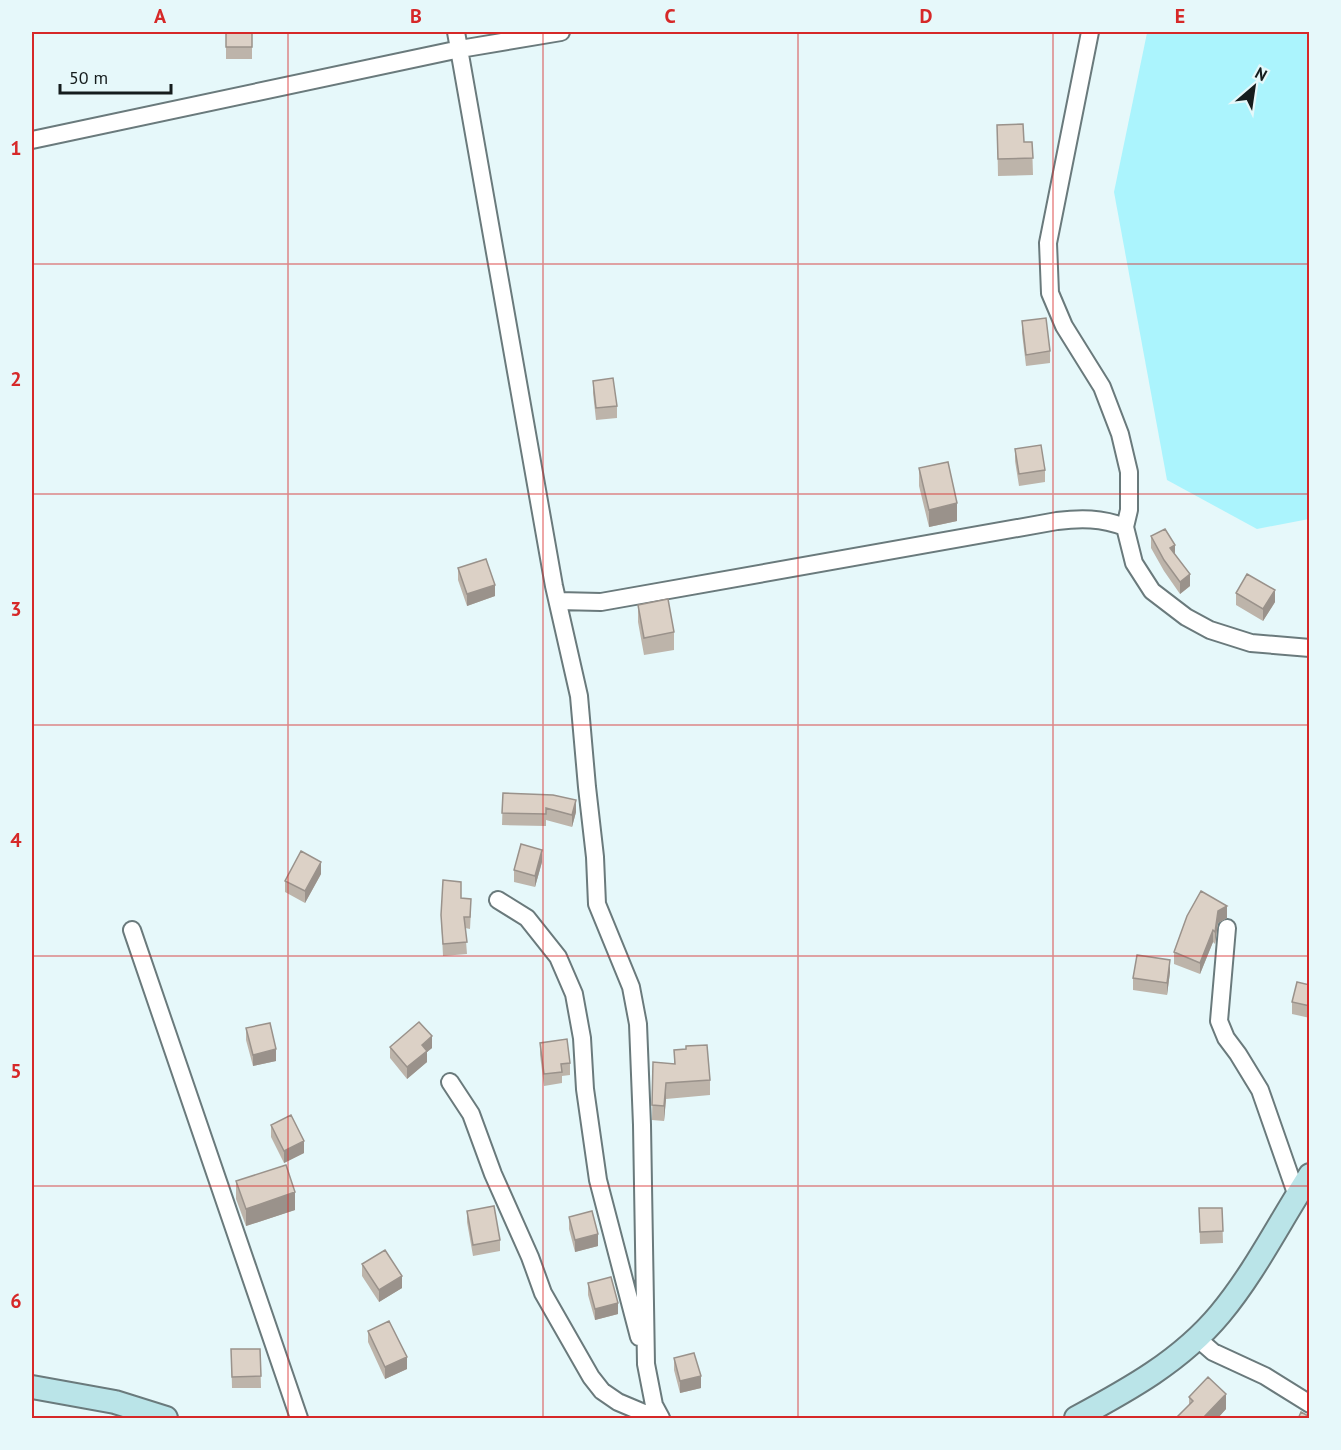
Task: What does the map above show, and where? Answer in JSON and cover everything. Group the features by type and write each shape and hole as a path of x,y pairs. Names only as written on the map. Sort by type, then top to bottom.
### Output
{"main road":[{"path":"1076,1419 1154,1373 1197,1338 1220,1314 1248,1275 1310,1175"},
{"path":"32,1388 115,1402 166,1419"}],"street":[{"path":"456,32 558,601 579,696 596,857 597,904 632,987 638,1024 646,1364"},
{"path":"32,140 460,49 561,32"},
{"path":"1090,32 1048,243 1050,293 1064,326 1102,387 1120,434 1129,472 1129,510 1125,527 1134,563 1152,591 1186,617 1210,630 1251,643 1310,648"},
{"path":"558,601 601,602 1056,521 1099,519 1125,527"},
{"path":"498,900 527,918 558,957 574,994 582,1038 585,1089 598,1180 646,1364 654,1405 661,1419"},
{"path":"1227,928 1219,1021 1226,1038 1260,1090 1297,1196"},
{"path":"132,930 299,1419"},
{"path":"450,1082 471,1114 493,1174 530,1257 543,1293 591,1377 602,1391 618,1402 656,1419"},
{"path":"1197,1338 1213,1352 1265,1376 1310,1404"}],"shaded area":[{"path":"1149,32 1309,32 1309,519 1257,529 1167,480 1114,192"}],"building":[{"path":"226,32 252,32 252,47 226,47"},
{"path":"1023,124 1024,142 1032,142 1033,158 998,159 997,125"},
{"path":"1046,318 1050,351 1026,355 1022,321"},
{"path":"613,378 617,406 596,408 593,381"},
{"path":"1041,445 1045,470 1019,474 1015,449"},
{"path":"948,462 957,503 929,510 919,468"},
{"path":"1165,529 1175,545 1170,548 1190,574 1180,582 1164,560 1151,536"},
{"path":"486,559 495,585 467,594 458,568"},
{"path":"1247,574 1275,590 1263,609 1236,593"},
{"path":"668,599 674,632 644,638 638,605"},
{"path":"503,793 553,795 576,800 572,815 546,808 546,814 502,813"},
{"path":"521,844 542,850 535,876 514,870"},
{"path":"301,851 321,862 305,891 285,881"},
{"path":"443,880 461,882 461,898 471,899 470,917 464,917 467,942 443,944 441,915"},
{"path":"1201,891 1227,906 1218,911 1215,932 1213,930 1200,963 1174,952 1187,916"},
{"path":"1137,955 1170,960 1167,983 1133,978"},
{"path":"1297,982 1310,985 1310,1006 1292,1002"},
{"path":"419,1022 432,1036 422,1045 427,1051 407,1067 390,1047"},
{"path":"270,1023 276,1049 253,1055 246,1028"},
{"path":"567,1039 570,1063 561,1064 562,1072 544,1074 540,1043"},
{"path":"707,1045 710,1080 666,1083 664,1106 652,1105 653,1062 675,1064 674,1050 686,1049 686,1046"},
{"path":"291,1115 304,1141 284,1151 271,1125"},
{"path":"286,1165 295,1192 246,1209 236,1181"},
{"path":"494,1206 500,1240 473,1245 467,1211"},
{"path":"1199,1208 1222,1208 1223,1231 1200,1232"},
{"path":"592,1211 598,1234 575,1240 569,1217"},
{"path":"385,1250 402,1276 379,1290 362,1264"},
{"path":"611,1277 618,1303 595,1309 588,1283"},
{"path":"389,1321 407,1357 385,1367 368,1331"},
{"path":"231,1349 260,1349 261,1376 232,1377"},
{"path":"694,1353 701,1376 680,1381 674,1358"},
{"path":"1208,1377 1226,1394 1202,1419 1175,1419 1193,1401 1189,1397"},
{"path":"1301,1412 1310,1417 1310,1419 1298,1419"}]}
